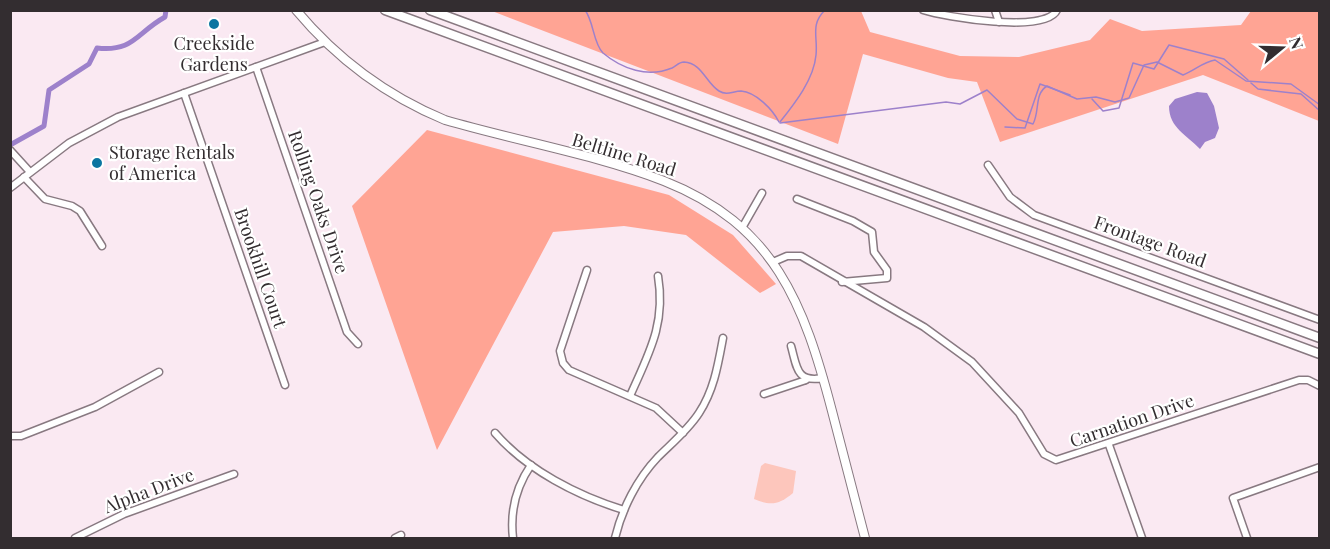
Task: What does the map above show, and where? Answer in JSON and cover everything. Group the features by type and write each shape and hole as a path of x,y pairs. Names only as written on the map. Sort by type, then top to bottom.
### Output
{"highway":[{"path":"385,10 1320,354"},
{"path":"430,10 1320,338"}],"main road":[{"name":"Beltline Road","path":"296,10 325,42 375,84 430,114 664,181 715,207 742,228 773,262 799,306 823,378 865,538"}],"street":[{"path":"923,10 963,20 999,22 1048,18 1057,10"},
{"path":"995,10 999,22"},
{"path":"10,188 87,132 118,117 325,42"},
{"name":"Rolling Oaks Drive","path":"256,67 347,332 358,344"},
{"name":"Brookhill Court","path":"184,93 285,385"},
{"path":"10,150 45,199 72,206 80,211 102,246"},
{"name":"Frontage Road","path":"988,165 1010,197 1034,215 1320,320"},
{"path":"742,228 762,193"},
{"path":"797,199 853,221 872,232 876,259 887,270 887,278 842,282"},
{"name":"Carnation Drive","path":"773,262 787,256 801,256 842,282 924,327 972,362 1019,413 1048,457 1062,460 1299,380 1308,380 1320,386"},
{"path":"587,270 577,307 561,345 561,359 570,370 656,408 683,433"},
{"path":"630,396 659,325 661,304 658,276"},
{"path":"615,538 624,510 649,468 699,414 710,393 723,338"},
{"path":"791,346 798,370 806,380"},
{"path":"10,435 21,436 95,407 159,372"},
{"path":"764,394 806,380 823,378"},
{"path":"495,433 505,445 531,465 596,500 624,510"},
{"path":"1109,445 1142,538"},
{"path":"513,538 512,518 517,492 531,465"},
{"path":"1247,538 1233,498 1320,467"},
{"name":"Alpha Drive","path":"75,538 124,514 234,474"}],"shaded area":[{"path":"492,11 861,11 870,32 960,56 1019,57 1090,40 1110,19 1142,31 1241,25 1251,11 1319,11 1319,121 1203,75 1000,142 977,82 948,78 863,54 838,144"},
{"path":"1197,92 1207,93 1214,106 1219,128 1215,138 1205,142 1200,149 1175,126 1169,106 1175,99"},
{"path":"427,130 669,195 733,235 776,284 760,293 686,235 624,226 553,232 437,450 352,206"},
{"path":"765,463 796,471 793,493 779,502 765,503 754,499 761,466"}],"waterway":[{"path":"10,145 44,126 49,90 89,64 97,48 119,47 127,44 165,17 166,10"},
{"path":"585,10 600,49 618,64 636,70 654,72 672,68 682,62 690,63 700,70 719,91 747,92 758,98 773,112 779,122"},
{"path":"780,122 792,107 812,73 816,55 816,26 820,15 825,10"},
{"path":"1092,99 1103,111 1119,108 1133,63 1154,69 1169,45 1224,59 1248,80"},
{"path":"780,123 946,102 960,104 987,90 1017,119 1033,124 1040,93 1047,86 1077,99 1096,97 1115,102 1129,98 1144,65 1157,62 1183,75 1215,60 1246,81 1291,84 1320,105"},
{"path":"1251,83 1258,89 1301,94 1320,111"},
{"path":"1005,127 1025,128 1040,84 1070,95"}],"place":[{"name":"Creekside Gardens","path":"214,24"},
{"name":"Storage Rentals of America","path":"97,163"}]}
